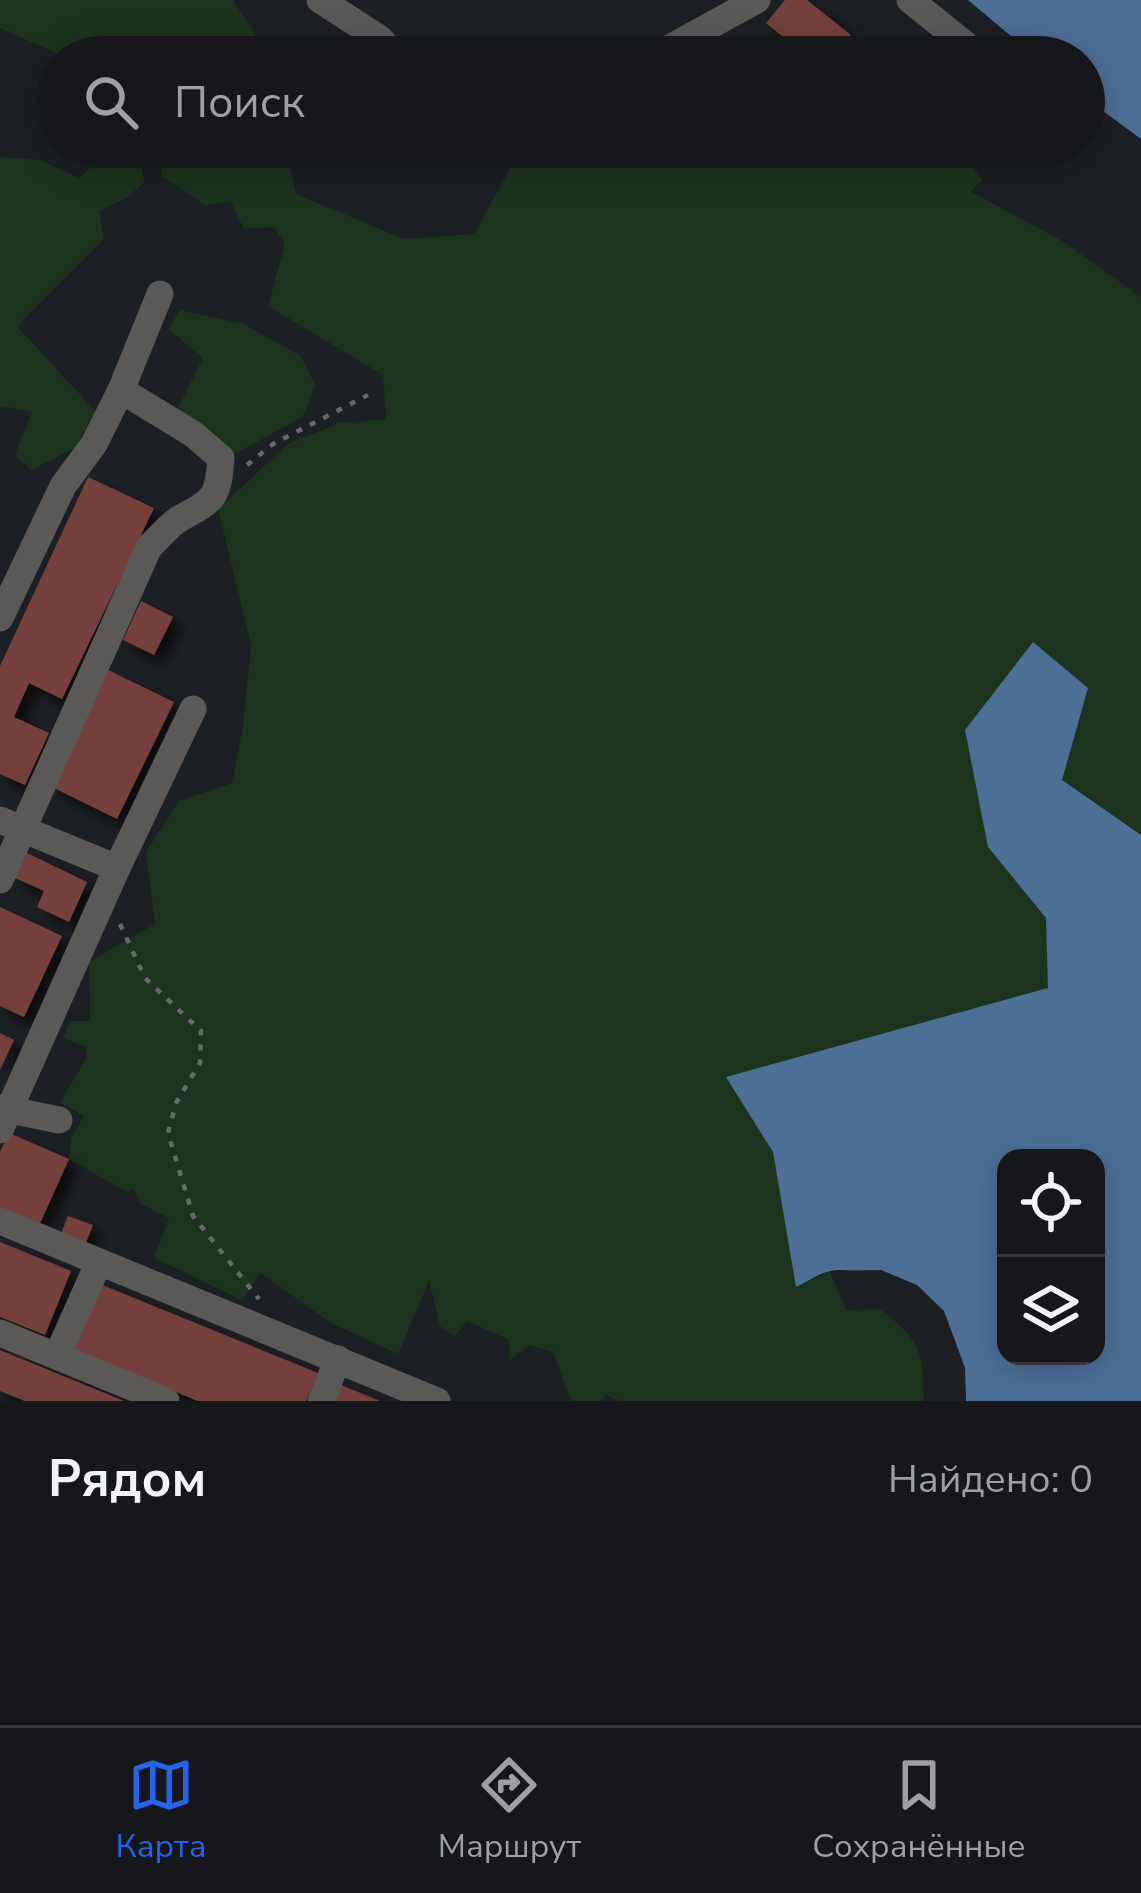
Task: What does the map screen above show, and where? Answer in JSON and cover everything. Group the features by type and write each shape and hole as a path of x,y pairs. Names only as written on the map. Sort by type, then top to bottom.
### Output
{"lane":[{"path":"320,0 376,36"},
{"path":"692,36 758,0"},
{"path":"910,0 955,36"},
{"path":"2,607 63,486 94,444 121,391 160,294"},
{"path":"0,880 11,826 149,547 175,521 204,509 219,487 220,458 194,434 121,391"},
{"path":"59,1120 3,1117 194,709"},
{"path":"11,826 111,880"},
{"path":"0,1221 437,1401"},
{"path":"57,1356 99,1262"},
{"path":"0,1333 166,1401"},
{"path":"321,1401 338,1359"}],"path":[{"path":"219,487 272,444 368,395"},
{"path":"111,880 145,978 201,1030 200,1063 176,1103 168,1132 193,1216 264,1305"}],"green space":[{"path":"0,0 233,0 256,36 36,36 36,44 0,28"},
{"path":"0,157 36,160 36,168 58,168 79,178 90,168 142,168 144,182 127,198 99,211 104,239 17,326 96,412 75,448 31,470 15,455 32,412 0,406"},
{"path":"162,168 290,168 296,194 404,239 474,234 510,168 972,168 983,180 970,191 1064,242 1141,297 1141,1247 1105,1176 1105,1149 997,1149 997,1163 856,1236 802,1284 830,1271 846,1310 880,1309 904,1329 920,1357 924,1401 619,1401 606,1395 600,1401 571,1401 553,1352 529,1345 510,1360 509,1340 467,1321 455,1337 440,1326 429,1281 398,1354 331,1323 260,1273 242,1300 154,1258 169,1218 140,1204 134,1188 127,1192 69,1159 71,1138 84,1116 60,1103 87,1057 86,1047 63,1038 70,1021 90,1021 89,962 155,924 146,852 179,801 232,783 251,645 218,509 288,444 339,423 386,419 383,375 268,306 285,244 274,227 244,229 231,202 205,205 162,176"},
{"path":"180,310 244,324 301,356 315,385 303,417 233,455 176,412 203,358 168,329"}],"water":[{"path":"968,0 1141,0 1141,139 1105,112 1105,36 1011,36"},
{"path":"1033,642 1088,688 1062,780 1141,835 1141,1401 966,1401 951,1331 925,1294 885,1274 838,1270 796,1287 773,1152 726,1077 1048,988 1046,918 988,847 965,730"}],"pier":[{"path":"881,1270 917,1285 944,1311 965,1368 966,1401 960,1401 959,1369 939,1315 914,1290 880,1277 833,1277 830,1271"}],"building":[{"path":"785,0 807,0 851,35 782,36 766,23"},
{"path":"88,477 154,508 62,699 29,683 14,717 49,733 25,785 0,774 0,666"},
{"path":"141,601 173,617 154,655 123,640"},
{"path":"108,670 174,702 117,819 52,787"},
{"path":"25,852 87,882 69,922 37,907 44,891 13,877"},
{"path":"0,907 62,936 24,1017 0,1006"},
{"path":"0,1033 14,1040 0,1070"},
{"path":"9,1133 69,1159 38,1228 0,1212 0,1152"},
{"path":"68,1216 93,1225 85,1245 60,1236"},
{"path":"0,1242 71,1271 45,1335 0,1317"},
{"path":"95,1282 318,1373 306,1401 198,1401 68,1348"},
{"path":"0,1350 124,1401 25,1401 0,1391"},
{"path":"341,1385 380,1401 334,1401"}]}
